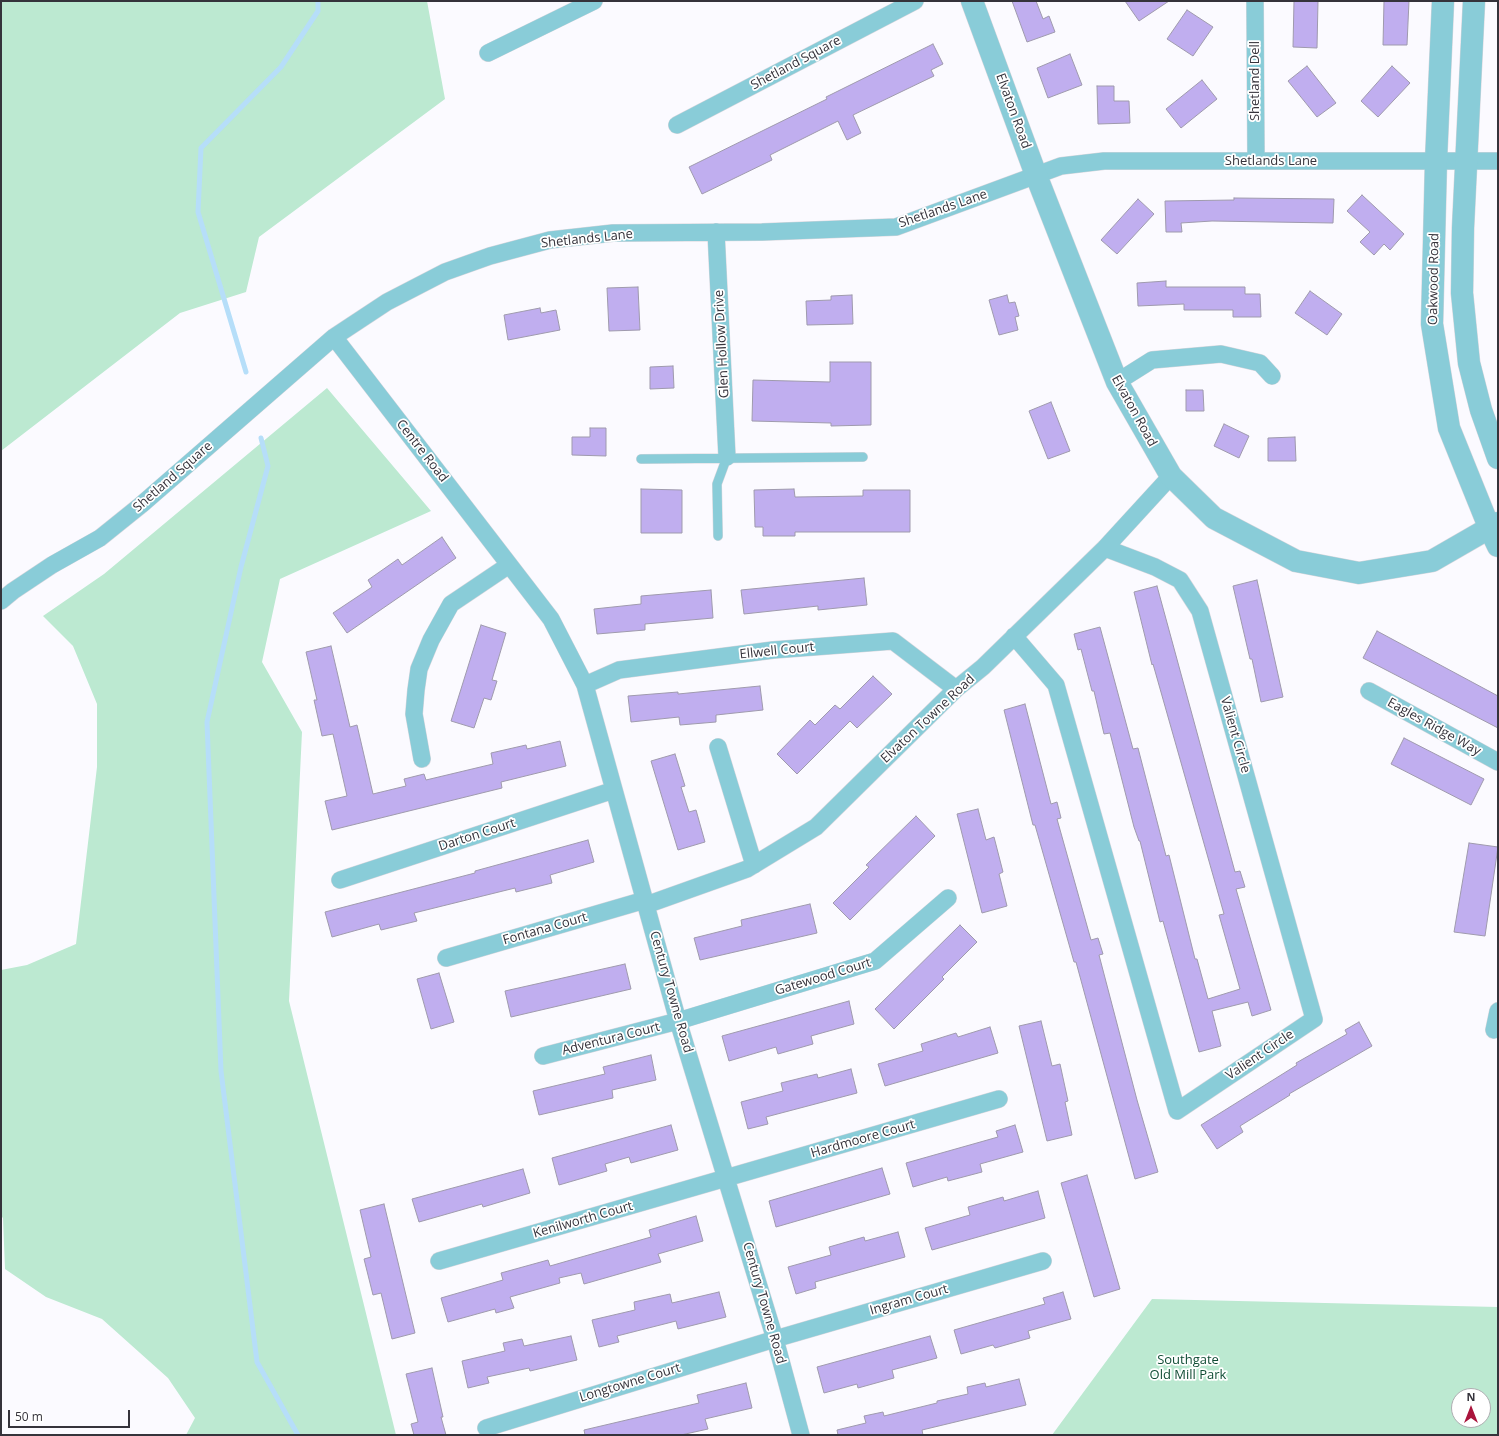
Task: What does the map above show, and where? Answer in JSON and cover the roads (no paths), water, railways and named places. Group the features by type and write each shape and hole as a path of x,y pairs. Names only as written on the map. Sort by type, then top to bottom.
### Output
{"street":[{"path":"488,53 594,1"},
{"name":"Shetland Square","path":"677,125 915,1"},
{"name":"Elvaton Road","path":"972,1 1036,175 1116,382 1171,476 1214,518 1289,557 1296,560 1359,573 1432,561 1495,532"},
{"name":"Shetland Dell","path":"1255,1 1256,161"},
{"name":"Oakwood Road","path":"1443,1 1436,161 1432,324 1449,428 1495,532"},
{"path":"1474,1 1466,162 1462,293 1469,355 1481,410 1498,458"},
{"name":"Shetlands Lane","path":"334,337 387,302 444,272 490,256 550,240 613,233 762,232 896,227 1061,166 1104,161 1498,161"},
{"name":"Glen Hollow Drive","path":"716,232 727,457"},
{"name":"Shetland Square","path":"1,601 13,591 52,565 100,538 135,510 334,337"},
{"name":"Centre Road","path":"334,337 509,565"},
{"path":"1116,382 1152,360 1221,354 1260,363 1272,376"},
{"name":"Elvaton Towne Road","path":"645,902 747,869 816,827 956,690 983,667 1105,548 1171,476"},
{"name":"Valient Circle","path":"1014,636 1056,685 1177,1111 1314,1019 1200,611 1180,580 1155,567 1105,548"},
{"path":"422,759 414,714 419,669 431,640 452,604 509,565"},
{"name":"Century Towne Road","path":"509,565 551,619 585,685 678,1021 775,1339 801,1435"},
{"name":"Ellwell Court","path":"585,685 619,670 773,650 893,641 956,690"},
{"name":"Eagles Ridge Way","path":"1369,691 1498,762"},
{"path":"718,747 754,865"},
{"name":"Darton Court","path":"340,880 614,790"},
{"name":"Gatewood Court","path":"678,1021 875,961 948,898"},
{"name":"Fontana Court","path":"446,958 645,902"},
{"path":"1494,1030 1498,1011"},
{"name":"Adventura Court","path":"543,1056 678,1021"},
{"name":"Hardmoore Court","path":"727,1178 998,1099"},
{"name":"Kenilworth Court","path":"439,1262 727,1178"},
{"name":"Ingram Court","path":"775,1339 1043,1262"},
{"name":"Longtowne Court","path":"486,1428 775,1339"}],"lane":[{"path":"718,536 717,484 727,457"},
{"path":"641,459 727,457 863,457"}],"waterway":[{"path":"246,372 198,212 201,148 281,67 318,11 318,1"},
{"path":"261,438 268,466 241,567 207,722 221,1071 257,1362 298,1435"}],"park label":[{"name":"Southgate Old Mill Park","path":"1188,1368"}]}
